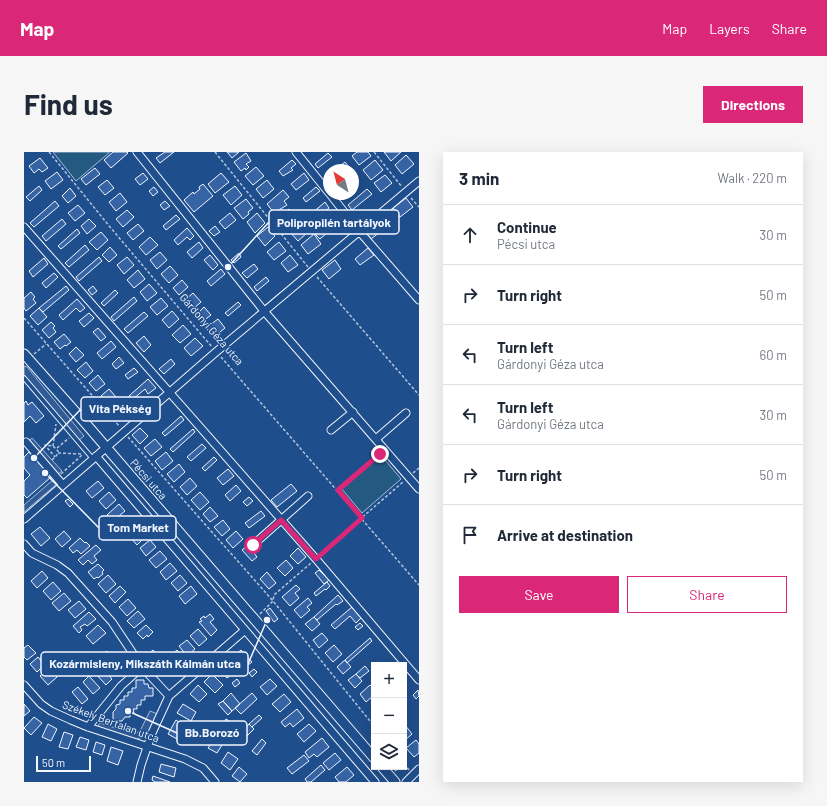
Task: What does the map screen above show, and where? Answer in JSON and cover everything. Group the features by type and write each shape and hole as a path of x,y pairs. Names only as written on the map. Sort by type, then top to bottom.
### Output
{"main road":[{"name":"Pécsi utca","path":"26,358 106,448 371,755"},
{"path":"385,770 395,782"}],"street":[{"path":"137,152 264,311 419,489"},
{"path":"296,152 323,186"},
{"path":"24,519 216,352 419,181"},
{"path":"334,200 419,300"},
{"path":"24,227 316,559 419,680"},
{"path":"331,430 352,412"},
{"path":"376,439 406,414"},
{"path":"26,442 63,485"},
{"path":"94,458 245,630 375,782"},
{"path":"253,545 308,496"},
{"path":"24,544 32,553 68,573 112,622 142,667 169,696"},
{"path":"136,782 147,746 169,696 245,630"},
{"path":"88,727 121,686 142,667"},
{"name":"Székely Bertalan utca","path":"24,685 41,704 71,720 185,759 203,768 215,782"},
{"path":"406,782 419,769"}],"lane":[{"path":"24,378 83,448 94,458"}],"path":[{"name":"Gárdonyi Géza utca","path":"49,152 115,233 216,352 338,490 419,585"},
{"path":"374,152 419,207"},
{"path":"24,318 273,601 371,722"},
{"path":"26,358 46,344"},
{"path":"53,446 57,423"},
{"path":"57,448 69,438"},
{"path":"55,458 45,445 57,448"},
{"path":"52,460 58,453 57,448"},
{"path":"338,490 385,450"},
{"path":"57,477 83,454 58,453"},
{"path":"255,620 273,601 274,595 408,477"}],"shaded area":[{"path":"53,152 110,152 76,181"},
{"path":"24,366 27,367 84,436 78,441 24,378"},
{"path":"32,438 62,471 57,475 28,442"},
{"path":"380,454 401,479 362,513 341,488"},
{"path":"54,479 58,483 24,512 24,505"},
{"path":"150,711 160,715 152,733 133,741 96,729 100,723 130,733 137,733 141,729"}],"building":[{"path":"113,152 128,153 111,168 104,160"},
{"path":"165,152 174,152 160,163 156,158"},
{"path":"227,152 239,152 232,158"},
{"path":"357,152 368,152 371,156 359,165 352,156"},
{"path":"384,152 401,152 391,161"},
{"path":"246,153 251,161 246,164 249,167 246,170 245,168 241,171 234,162"},
{"path":"328,153 332,157 318,168 315,164"},
{"path":"406,155 414,164 402,174 395,165"},
{"path":"40,158 48,168 42,172 39,169 34,173 29,166"},
{"path":"292,160 296,164 291,168 293,170 283,176 279,171"},
{"path":"375,160 383,170 371,180 363,170"},
{"path":"256,167 264,176 253,185 245,176"},
{"path":"95,168 100,174 86,185 81,179"},
{"path":"57,172 63,180 51,189 45,181"},
{"path":"143,173 148,179 140,185 135,179"},
{"path":"221,173 229,182 215,193 208,184"},
{"path":"304,173 309,180 296,190 291,184"},
{"path":"385,175 392,183 381,192 374,183"},
{"path":"107,180 114,188 105,195 98,187"},
{"path":"267,180 274,189 263,198 256,189"},
{"path":"203,184 213,196 194,212 184,200 193,192 194,194 200,189 199,187"},
{"path":"39,186 42,190 30,201 26,197"},
{"path":"235,186 242,195 231,205 223,195"},
{"path":"154,187 158,192 153,196 149,191"},
{"path":"316,187 320,191 306,202 303,198"},
{"path":"70,188 76,196 68,203 62,196"},
{"path":"367,189 372,194 352,210 348,205 354,200 359,200 359,196"},
{"path":"283,190 289,197 284,201 287,205 274,213 267,204"},
{"path":"120,193 127,202 116,211 109,202"},
{"path":"406,198 413,207 400,217 393,208"},
{"path":"246,199 253,208 243,219 234,208"},
{"path":"55,201 59,206 34,227 30,223"},
{"path":"165,201 170,206 164,210 160,205"},
{"path":"325,202 329,208 316,219 311,214"},
{"path":"78,205 85,213 75,221 68,213"},
{"path":"289,209 296,216 292,219 293,221 289,225 287,223 283,226 277,219"},
{"path":"127,210 134,217 123,227 116,219"},
{"path":"230,213 236,220 225,229 219,222"},
{"path":"257,213 265,223 255,233 247,222"},
{"path":"176,215 180,219 166,230 163,226"},
{"path":"383,216 390,224 371,239 364,231"},
{"path":"62,219 66,224 46,241 42,236"},
{"path":"89,219 96,226 87,234 81,226"},
{"path":"301,223 308,232 298,241 290,232"},
{"path":"138,224 144,231 133,240 127,233"},
{"path":"215,226 220,232 214,236 209,231"},
{"path":"268,227 275,236 265,246 257,236"},
{"path":"324,227 328,232 320,239 315,234"},
{"path":"187,228 194,236 190,240 187,237 178,245 174,240"},
{"path":"77,229 80,233 61,249 58,246"},
{"path":"101,232 108,240 97,250 89,242"},
{"path":"314,234 321,244 308,254 301,245"},
{"path":"150,237 158,245 146,255 139,247"},
{"path":"199,242 203,248 192,258 187,252"},
{"path":"279,242 286,251 274,260 267,252"},
{"path":"85,245 89,250 69,267 65,263"},
{"path":"110,247 117,255 109,262 102,255"},
{"path":"368,248 374,255 360,265 355,259"},
{"path":"160,252 167,260 157,269 150,260"},
{"path":"239,253 241,257 234,263 231,260"},
{"path":"210,255 218,265 213,270 204,260"},
{"path":"290,255 298,265 288,272 281,263"},
{"path":"99,257 102,261 79,281 76,277"},
{"path":"127,257 134,265 124,274 117,265"},
{"path":"44,258 48,264 33,277 29,271"},
{"path":"335,260 341,269 329,279 322,270"},
{"path":"254,264 258,269 247,278 242,273"},
{"path":"170,266 178,275 169,283 161,274"},
{"path":"221,269 225,274 211,286 207,281"},
{"path":"138,270 145,279 134,288 127,280"},
{"path":"54,273 58,277 46,288 42,283"},
{"path":"266,277 269,281 257,291 254,287"},
{"path":"182,280 188,287 179,295 173,288"},
{"path":"149,284 157,293 147,301 140,292"},
{"path":"66,286 69,290 43,312 39,308"},
{"path":"93,286 97,291 92,295 88,290"},
{"path":"115,290 118,293 104,306 101,303"},
{"path":"31,292 35,297 33,299 36,303 26,311 24,308 24,298"},
{"path":"193,293 201,302 192,310 184,301"},
{"path":"134,297 137,301 114,321 111,317"},
{"path":"161,298 168,306 157,315 150,307"},
{"path":"77,299 85,308 80,312 76,308 63,320 59,315"},
{"path":"238,302 241,305 228,316 225,313"},
{"path":"204,307 211,315 202,322 196,315"},
{"path":"39,308 47,317 38,325 30,316"},
{"path":"172,311 179,319 169,328 162,320"},
{"path":"144,312 148,316 128,333 124,329"},
{"path":"89,313 94,318 84,327 79,321"},
{"path":"218,319 225,328 214,337 206,328"},
{"path":"51,322 55,326 53,328 56,332 49,338 42,330"},
{"path":"183,325 191,334 180,343 172,335"},
{"path":"98,328 106,337 101,341 93,332"},
{"path":"64,334 71,342 60,349 54,342"},
{"path":"144,336 151,345 144,352 136,343"},
{"path":"195,338 203,346 191,356 184,348"},
{"path":"111,341 116,347 102,359 97,353"},
{"path":"76,347 84,355 76,362 69,354"},
{"path":"119,357 124,363 116,369 112,364"},
{"path":"171,359 175,364 164,374 159,369"},
{"path":"86,362 93,371 85,378 77,370"},
{"path":"134,368 138,372 128,379 125,375"},
{"path":"98,375 105,384 96,391 89,383"},
{"path":"148,379 156,388 148,394 145,389 132,400 129,396"},
{"path":"109,389 116,397 108,404 101,396"},
{"path":"26,401 28,405 32,402 44,416 36,423 30,416 24,422 24,403"},
{"path":"181,416 184,420 165,436 162,433"},
{"path":"140,428 148,436 140,444 132,435"},
{"path":"193,429 195,432 173,452 170,449"},
{"path":"155,439 162,447 151,456 144,448"},
{"path":"202,444 206,448 191,461 187,457"},
{"path":"29,452 51,477 27,498 24,495 24,481 30,475 24,468 24,457"},
{"path":"166,452 173,461 162,470 155,461"},
{"path":"214,457 217,460 205,471 202,468"},
{"path":"179,464 185,472 174,482 167,474"},
{"path":"228,469 234,476 223,485 217,478"},
{"path":"190,478 197,486 187,495 180,487"},
{"path":"98,481 104,488 92,498 86,491"},
{"path":"291,484 297,491 277,507 271,500"},
{"path":"236,485 241,491 230,501 225,495"},
{"path":"109,492 116,500 106,509 99,501"},
{"path":"200,492 209,502 200,510 191,500"},
{"path":"249,497 253,501 247,506 243,502"},
{"path":"68,499 73,504 70,507 65,501"},
{"path":"119,504 125,511 113,521 107,515"},
{"path":"210,507 218,516 210,522 203,514"},
{"path":"261,511 265,516 249,528 245,523"},
{"path":"223,520 230,529 222,536 214,527"},
{"path":"40,527 50,538 41,546 31,534"},
{"path":"140,528 146,536 137,545 130,537"},
{"path":"64,531 71,539 62,547 55,539"},
{"path":"236,531 243,539 233,548 226,540"},
{"path":"80,538 90,546 81,554 77,550 73,553 69,548"},
{"path":"150,540 156,547 146,556 140,548"},
{"path":"96,545 101,550 94,556 97,560 92,564 88,560 83,565 78,560"},
{"path":"248,545 257,557 252,561 242,550"},
{"path":"298,548 306,557 298,564 290,556"},
{"path":"160,551 167,559 156,568 149,560"},
{"path":"286,560 293,568 285,576 277,568"},
{"path":"170,563 177,571 166,580 160,572"},
{"path":"98,564 104,570 102,572 103,574 94,579 88,572"},
{"path":"319,570 329,580 324,584 315,573"},
{"path":"42,571 48,578 37,588 31,581"},
{"path":"267,572 276,583 269,589 260,579"},
{"path":"108,575 116,584 106,593 98,584"},
{"path":"180,575 187,583 178,591 171,583"},
{"path":"53,582 61,591 51,600 43,591"},
{"path":"327,582 330,586 316,596 314,593"},
{"path":"296,585 300,589 295,593 299,598 290,606 282,597"},
{"path":"120,586 126,592 115,603 109,596"},
{"path":"191,586 197,594 185,604 179,596"},
{"path":"64,593 71,601 59,611 52,603"},
{"path":"338,595 343,601 337,605 336,604 317,620 314,617"},
{"path":"308,598 312,603 307,607 310,610 301,618 294,610"},
{"path":"128,599 136,608 127,616 119,607"},
{"path":"79,601 86,609 75,618 68,610"},
{"path":"352,607 361,618 356,623 350,616 335,629 331,625"},
{"path":"270,608 278,619 274,622 266,611"},
{"path":"138,611 145,619 134,628 127,621"},
{"path":"89,612 96,619 87,626 85,624 80,627 82,630 79,633 73,626"},
{"path":"210,614 214,619 210,622 217,630 211,636 199,622 202,621 200,619 204,616 205,618"},
{"path":"314,617 320,624 312,631 305,624"},
{"path":"360,623 363,626 358,630 355,627"},
{"path":"98,625 106,633 93,644 86,636"},
{"path":"146,625 153,632 148,637 147,635 143,639 137,633"},
{"path":"198,629 207,639 199,646 190,636"},
{"path":"322,633 328,640 319,648 313,640"},
{"path":"370,638 372,641 347,663 345,660"},
{"path":"187,640 195,649 187,656 179,646"},
{"path":"28,645 36,653 27,660 24,657 24,648"},
{"path":"334,645 342,654 333,662 325,653"},
{"path":"153,650 171,670 163,676 146,656"},
{"path":"177,650 184,658 175,665 168,658"},
{"path":"241,650 252,662 244,668 234,656"},
{"path":"107,651 117,662 110,668 99,658"},
{"path":"38,657 44,665 37,672 30,664"},
{"path":"345,660 351,667 343,674 337,667"},
{"path":"228,662 236,671 227,678 219,669"},
{"path":"365,666 369,671 360,678 356,674"},
{"path":"50,668 57,677 48,685 40,676"},
{"path":"102,668 112,679 106,685 95,673"},
{"path":"254,669 257,672 252,677 249,673"},
{"path":"212,674 223,685 215,693 204,682"},
{"path":"356,674 362,681 355,688 348,680"},
{"path":"89,676 100,688 93,694 83,682"},
{"path":"237,679 240,683 235,687 232,683"},
{"path":"270,679 277,686 267,695 260,687"},
{"path":"136,680 144,680 144,684 148,684 149,688 153,688 153,696 145,696 145,700 141,700 141,705 137,705 137,709 133,709 134,713 130,713 130,717 125,717 122,721 113,721 113,712 116,709 116,705 120,704 120,700 124,700 124,696 128,696 128,692 132,692 132,688 136,688"},
{"path":"198,685 207,694 199,702 190,694"},
{"path":"370,685 371,686 371,698 366,702 360,694"},
{"path":"78,687 88,699 82,704 72,692"},
{"path":"418,690 419,696 416,699 413,695"},
{"path":"231,693 240,704 232,711 223,701"},
{"path":"252,693 257,699 241,714 235,708"},
{"path":"284,694 291,702 280,712 272,704"},
{"path":"223,701 232,711 228,715 218,704"},
{"path":"24,704 30,711 24,716"},
{"path":"183,704 196,712 191,721 177,713"},
{"path":"297,709 304,718 293,727 290,723 285,727 281,722"},
{"path":"259,715 262,718 252,727 249,724"},
{"path":"34,717 42,723 31,735 24,728"},
{"path":"226,719 232,723 229,728 231,729 228,735 220,729"},
{"path":"176,720 185,726 177,739 168,734"},
{"path":"48,724 57,729 51,741 42,737"},
{"path":"249,724 254,729 247,736 242,732"},
{"path":"309,724 316,731 304,742 297,734"},
{"path":"407,728 412,734 407,738"},
{"path":"64,732 73,735 68,749 59,747"},
{"path":"217,735 225,740 217,753 208,748"},
{"path":"80,737 89,740 86,750 76,747"},
{"path":"322,738 329,747 317,757 314,754 309,758 305,752"},
{"path":"262,739 266,743 257,755 252,751"},
{"path":"416,740 419,744 419,753 414,757 407,747"},
{"path":"96,742 105,745 102,755 93,752"},
{"path":"111,747 123,751 118,765 107,761"},
{"path":"228,752 238,759 230,770 221,763"},
{"path":"335,753 341,760 329,770 323,763"},
{"path":"304,755 309,761 292,774 287,768"},
{"path":"161,764 176,768 174,777 159,772"},
{"path":"321,765 325,770 311,782 307,782 305,779"},
{"path":"239,767 247,774 240,782 232,776"},
{"path":"347,767 354,775 346,782 339,782 335,777"},
{"path":"153,776 170,782 155,782 152,780"}],"place":[{"name":"Polipropilén tartályok","path":"228,267"},
{"name":"Vita Pékség","path":"34,458"},
{"name":"Tom Market","path":"45,473"},
{"name":"Kozármisleny, Mikszáth Kálmán utca","path":"267,620"},
{"name":"Bb.Borozó","path":"128,711"}],"route":[{"path":"253,545 281,520 316,559 362,518 338,490 380,454"}]}
